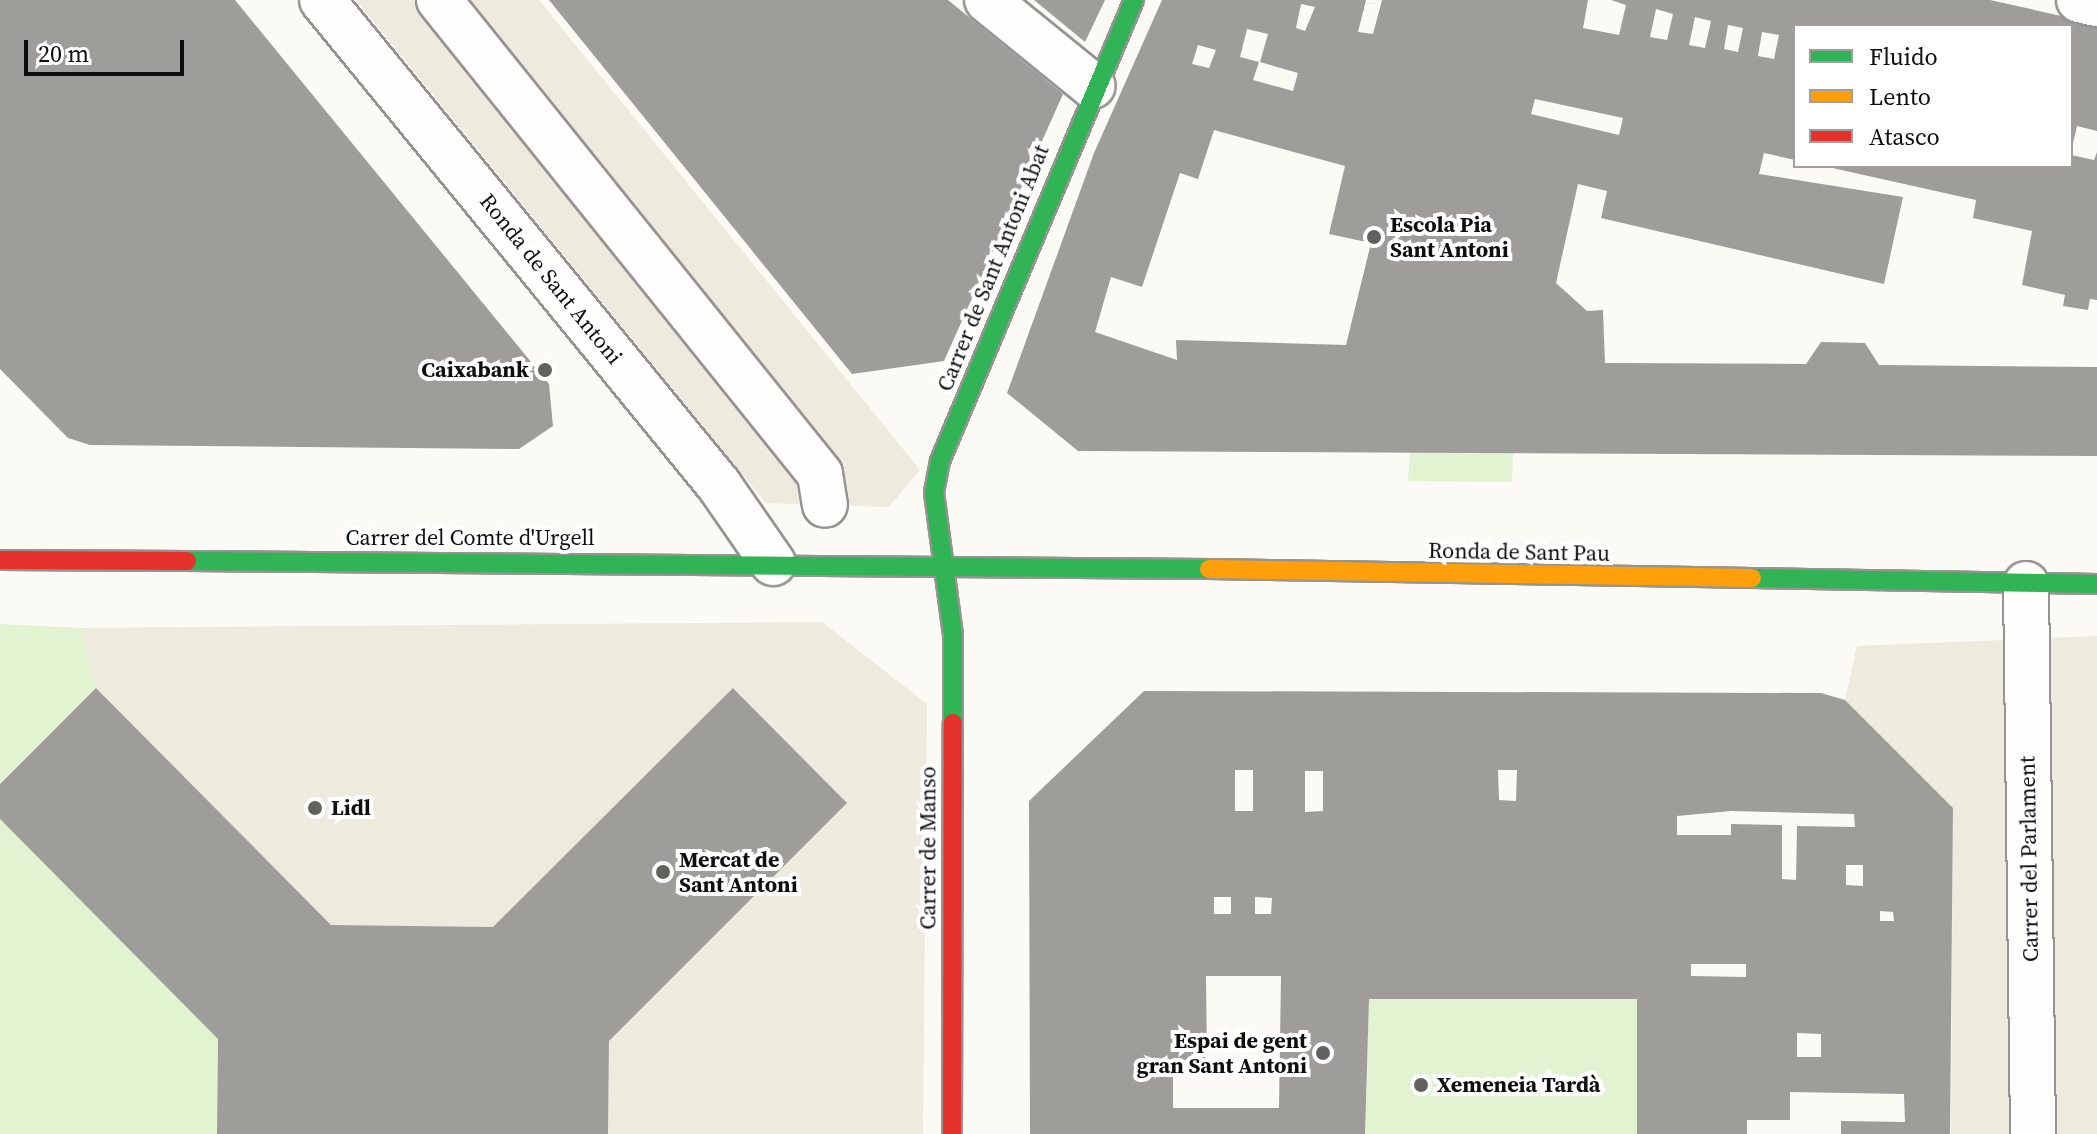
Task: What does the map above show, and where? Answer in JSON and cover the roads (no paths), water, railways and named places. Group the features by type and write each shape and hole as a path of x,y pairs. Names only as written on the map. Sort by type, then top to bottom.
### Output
{"main road":[{"name":"Carrer de Sant Antoni Abat","path":"939,564 934,492 940,461 1093,86 1134,0"},
{"name":"Carrer del Comte d'Urgell","path":"0,560 939,564"},
{"name":"Ronda de Sant Pau","path":"939,564 2097,584"},
{"name":"Carrer de Manso","path":"939,564 953,635 952,1134"}],"street":[{"name":"Ronda de Sant Antoni","path":"322,0 719,485 773,563"},
{"path":"439,0 820,474 825,505"},
{"path":"987,0 1093,86"},
{"path":"2079,0 2097,4"},
{"name":"Carrer del Parlament","path":"2026,584 2033,1134"}],"place":[{"name":"Escola Pia Sant Antoni","path":"1374,237"},
{"name":"Caixabank","path":"545,370"},
{"name":"Lidl","path":"315,808"},
{"name":"Mercat de Sant Antoni","path":"663,872"},
{"name":"Espai de gent gran Sant Antoni","path":"1323,1053"},
{"name":"Xemeneia Tardà","path":"1421,1085"}]}
